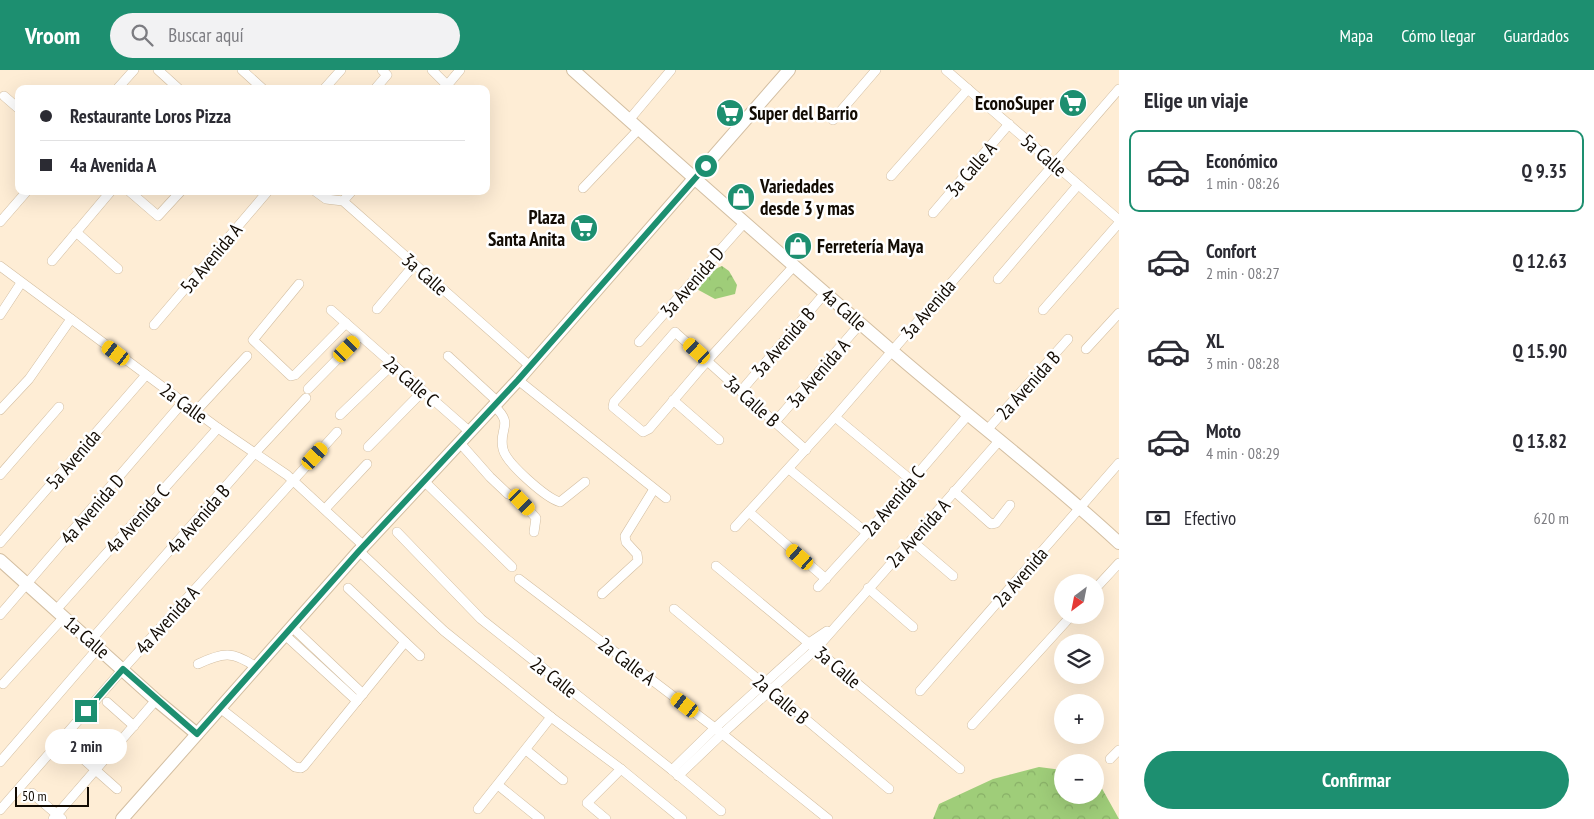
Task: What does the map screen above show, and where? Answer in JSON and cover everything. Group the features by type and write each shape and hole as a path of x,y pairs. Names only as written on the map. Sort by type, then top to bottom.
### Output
{"main road":[{"name":"4a Calle","path":"573,70 694,179 891,351 1081,507 1119,543"},
{"path":"122,819 362,548 518,380 789,70"},
{"name":"1a Calle","path":"0,560 156,700 197,734"}],"street":[{"path":"121,85 134,70"},
{"path":"158,70 175,85"},
{"path":"242,70 259,85"},
{"path":"328,85 341,70"},
{"path":"378,85 387,75 382,70"},
{"path":"432,70 444,85"},
{"path":"448,85 460,70"},
{"path":"629,120 671,70"},
{"path":"833,120 876,70"},
{"name":"5a Calle","path":"946,70 1119,222"},
{"path":"891,176 968,89"},
{"name":"3a Avenida","path":"735,527 835,417 1119,89"},
{"path":"4,96 15,106"},
{"name":"3a Calle A","path":"933,213 1009,124"},
{"path":"584,188 639,129"},
{"path":"998,279 1078,184"},
{"path":"0,221 23,195"},
{"path":"52,261 108,195"},
{"path":"134,195 158,216 177,195"},
{"name":"5a Avenida A","path":"154,325 265,195"},
{"name":"3a Calle","path":"320,195 326,199 343,201 530,366"},
{"path":"343,201 348,195"},
{"name":"3a Avenida D","path":"639,342 745,222"},
{"path":"1044,310 1119,222"},
{"path":"76,232 118,269"},
{"path":"377,309 414,265"},
{"name":"2a Calle","path":"0,266 196,412 294,480 325,509 444,631 552,717 621,768 682,819"},
{"path":"720,440 673,400 707,360 794,266"},
{"path":"0,315 21,283"},
{"path":"299,284 253,340 291,376 295,375 346,323"},
{"name":"3a Avenida B","path":"741,391 825,293"},
{"name":"2a Calle C","path":"331,310 470,432"},
{"name":"2a Avenida B","path":"1086,348 1119,313"},
{"path":"0,410 29,379 71,319"},
{"name":"3a Avenida A","path":"775,422 860,324"},
{"name":"3a Avenida D","path":"673,400 646,431 643,432 613,407 614,402 675,332"},
{"name":"3a Calle B","path":"675,332 806,450"},
{"path":"308,389 360,336"},
{"name":"2a Avenida B","path":"987,430 1068,339"},
{"path":"196,412 247,356"},
{"path":"448,356 496,404 505,417 506,422 502,437 503,450 515,468 552,499 560,502 585,482"},
{"path":"340,415 393,364"},
{"name":"5a Avenida","path":"0,543 146,375"},
{"path":"518,380 666,498"},
{"path":"368,448 423,391"},
{"name":"4a Avenida B","path":"0,762 95,644 254,454 306,398"},
{"name":"4a Avenida D","path":"0,615 183,402"},
{"path":"0,476 59,407"},
{"name":"2a Avenida C","path":"818,587 968,415"},
{"path":"835,417 911,480"},
{"name":"4a Avenida C","path":"2,684 218,428"},
{"name":"4a Avenida A","path":"0,810 123,669 337,432"},
{"name":"2a Avenida A","path":"675,773 718,731 836,625 999,440"},
{"path":"460,443 504,491 517,496 532,512 536,518 534,532"},
{"name":"2a Avenida","path":"920,691 1119,463"},
{"path":"325,509 367,464"},
{"path":"789,469 867,533"},
{"path":"424,481 512,567"},
{"path":"602,594 638,561 637,554 626,542 625,536 654,489"},
{"path":"954,491 991,524 996,523 1010,505"},
{"path":"749,512 826,579"},
{"name":"2a Calle","path":"397,532 481,619 721,811"},
{"path":"911,540 953,576"},
{"path":"1104,579 1119,563"},
{"name":"3a Calle","path":"716,566 960,769"},
{"name":"2a Calle A","path":"519,579 718,731 828,819"},
{"path":"348,588 420,656"},
{"path":"868,588 913,627"},
{"name":"2a Calle B","path":"674,609 889,789"},
{"path":"972,725 1064,624"},
{"path":"288,631 360,698"},
{"path":"220,708 295,767 301,768 405,642"},
{"path":"198,664 215,656 230,654 243,658 256,667"},
{"path":"32,792 57,817 156,700"},
{"path":"107,702 134,726"},
{"path":"478,810 552,717"},
{"path":"72,749 117,789"},
{"path":"526,750 563,780"},
{"path":"1110,759 1119,750"},
{"path":"606,819 587,803 621,768"},
{"path":"498,785 540,819"}],"green space":[{"path":"722,266 729,271 737,285 735,294 715,299 693,287 711,271"},
{"path":"1039,767 1054,769 1054,804 1104,804 1104,792 1119,819 933,819 939,804 993,779"}],"place":[{"name":"EconoSuper","path":"1073,103"},
{"name":"Super del Barrio","path":"730,113"},
{"name":"Variedades desde 3 y mas","path":"741,197"},
{"name":"Plaza Santa Anita","path":"584,228"},
{"name":"Ferretería Maya","path":"798,246"}],"route":[{"path":"86,711 123,669 156,700 197,734 359,551 518,380 706,166"}]}
